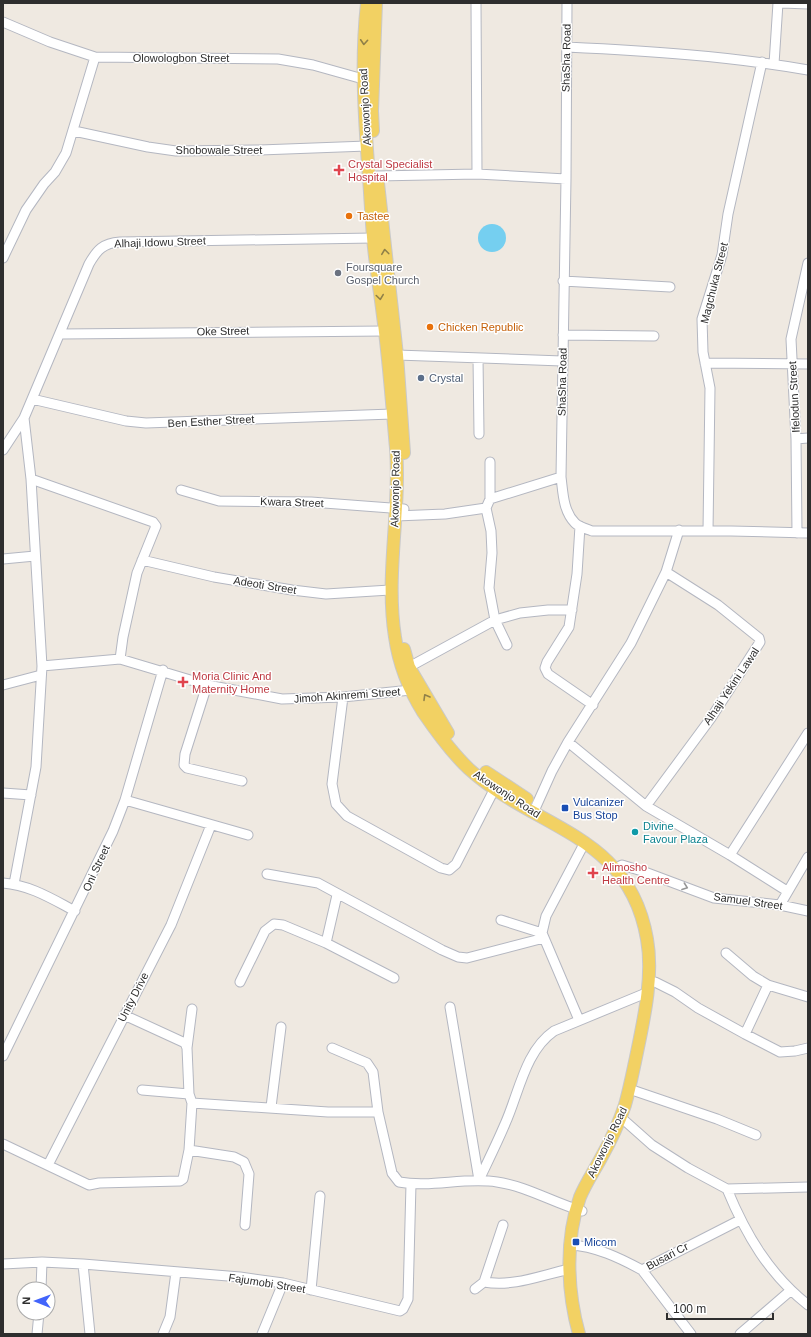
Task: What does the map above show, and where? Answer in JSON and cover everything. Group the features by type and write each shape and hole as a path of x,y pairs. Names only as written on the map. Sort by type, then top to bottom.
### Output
{"main road":[{"name":"Akowonjo Road","path":"367,3 366,72 363,113 367,146 373,238 388,319 397,355 403,436 397,589 401,632 409,668 444,728 473,762 619,866 644,927 649,956 646,993 638,1044 625,1104 602,1157 581,1196 570,1269 572,1295 579,1334"},
{"name":"Akowonjo Road","path":"376,3 366,72 372,111 388,319 384,331 396,449 400,512 390,590 394,633 399,661 410,690 430,722 469,768 495,788 550,814 590,837 606,849 634,884 650,927 655,965 655,982 635,1091 619,1136 588,1196 579,1210"},
{"name":"Akowonjo Road","path":"573,1245 577,1290 583,1322 587,1334"}],"street":[{"path":"476,3 477,174"},
{"name":"ShaSha Road","path":"567,3 566,179 563,281 561,477 563,499 574,523 580,526"},
{"path":"774,64 778,3"},
{"path":"782,3 808,4"},
{"name":"Olowologbon Street","path":"3,24 95,57 278,59 366,72"},
{"path":"567,47 633,50 762,62 808,70"},
{"path":"3,258 26,210 61,163 74,131 95,57"},
{"name":"Magchuka Street","path":"708,531 710,388 703,352 702,319 722,255 728,214 762,62"},
{"name":"Shobowale Street","path":"74,131 148,147 176,151 253,151 367,146"},
{"path":"377,176 477,174 566,179"},
{"name":"Alhaji Idowu Street","path":"3,450 24,418 61,334 89,264 100,248 105,244 120,242 373,238"},
{"name":"Ifelodun Street","path":"797,533 796,439 791,334 808,263"},
{"path":"563,281 670,287"},
{"name":"Oke Street","path":"61,334 384,331"},
{"path":"563,335 654,336"},
{"path":"397,355 562,361"},
{"path":"478,358 479,434"},
{"path":"705,363 808,364"},
{"name":"Ben Esther Street","path":"32,399 126,421 146,423 392,414"},
{"path":"14,884 31,795 39,740 42,671 31,479 24,418"},
{"path":"796,439 808,438"},
{"path":"490,462 488,503 492,553 489,588 495,620 507,645"},
{"name":"Kwara Street","path":"181,490 219,501 311,502 400,512 445,514 488,503 561,477"},
{"path":"31,479 154,522 156,526 137,573 123,637 120,659"},
{"path":"593,705 548,674 545,668 547,662 569,627 577,574 580,526 592,530 679,530 808,533"},
{"path":"536,808 552,771 568,742 593,705 631,643 666,572 679,530"},
{"path":"3,559 35,556"},
{"name":"Adeoti Street","path":"142,560 214,577 292,590 326,594 390,590"},
{"name":"Alhaji Yekini Lawal","path":"646,806 711,718 760,642 758,638 718,605 666,572"},
{"path":"409,668 495,620 520,613 548,610 572,610"},
{"name":"Jimoh Akinremi Street","path":"3,685 42,671 120,659 163,670 207,685 282,699 343,697 410,690"},
{"name":"Oni Street","path":"3,1056 75,912 113,831 125,800 163,670"},
{"path":"207,685 185,754 184,765 187,768 242,781"},
{"path":"343,697 332,784 336,804 347,816 435,865 449,870 456,864 495,788"},
{"path":"730,855 808,733"},
{"path":"568,742 646,806 730,855 787,892"},
{"path":"3,793 31,795"},
{"path":"125,800 248,835"},
{"name":"Unity Drive","path":"48,1165 171,925 211,825"},
{"path":"579,1020 543,936 546,916 585,842"},
{"path":"780,905 808,857"},
{"name":"Samuel Street","path":"619,866 714,898 780,905 808,911"},
{"path":"267,874 318,883 337,895 458,957 468,958 543,936"},
{"path":"3,883 14,884 42,893 75,912"},
{"path":"326,943 337,895"},
{"path":"501,920 543,936"},
{"path":"240,982 265,931 274,924 283,925 326,943 394,978"},
{"path":"726,953 754,976 768,985 808,998"},
{"path":"655,982 675,992 698,1008 780,1052 808,1048"},
{"path":"745,1034 768,985"},
{"path":"479,1180 505,1125 534,1050 542,1039 554,1031 646,993"},
{"path":"450,1007 479,1180"},
{"path":"3,1144 90,1185 98,1183 180,1181 183,1179 189,1150 191,1098 187,1048 192,1009"},
{"path":"124,1015 185,1043 187,1048"},
{"path":"271,1107 281,1027"},
{"path":"332,1048 367,1063 373,1072 378,1112 392,1173 399,1182 412,1184 479,1180 499,1182 579,1210"},
{"path":"142,1090 191,1098 271,1107 328,1112 378,1112"},
{"path":"635,1091 717,1119 756,1135"},
{"path":"625,1121 652,1145 688,1168 727,1189 808,1187"},
{"path":"189,1150 234,1157 244,1162 249,1174 245,1225"},
{"name":"Fajumobi Street","path":"3,1264 42,1262 83,1264 240,1277 282,1283 400,1311 403,1309 408,1299 412,1184"},
{"path":"727,1189 740,1220 762,1256 779,1279 808,1305"},
{"path":"311,1290 320,1196"},
{"name":"Busari Cr","path":"573,1245 591,1248 623,1260 642,1270 740,1220"},
{"path":"475,1289 484,1282 503,1225"},
{"path":"41,1281 42,1262"},
{"path":"83,1264 90,1334"},
{"path":"484,1282 518,1282 570,1269"},
{"path":"642,1270 691,1334"},
{"path":"163,1334 170,1317 176,1272"},
{"path":"262,1334 282,1283"},
{"path":"740,1334 790,1290"},
{"path":"37,1334 38,1321"}],"water":[{"path":"492,224 502,228 506,238 502,248 492,252 482,248 478,238 482,228"}],"place":[{"name":"Crystal Specialist Hospital","path":"339,170"},
{"name":"Tastee","path":"349,216"},
{"name":"Foursquare Gospel Church","path":"338,273"},
{"name":"Chicken Republic","path":"430,327"},
{"name":"Crystal","path":"421,378"},
{"name":"Moria Clinic And Maternity Home","path":"183,682"},
{"name":"Vulcanizer Bus Stop","path":"565,808"},
{"name":"Divine Favour Plaza","path":"635,832"},
{"name":"Alimosho Health Centre","path":"593,873"},
{"name":"Micom","path":"576,1242"}]}
